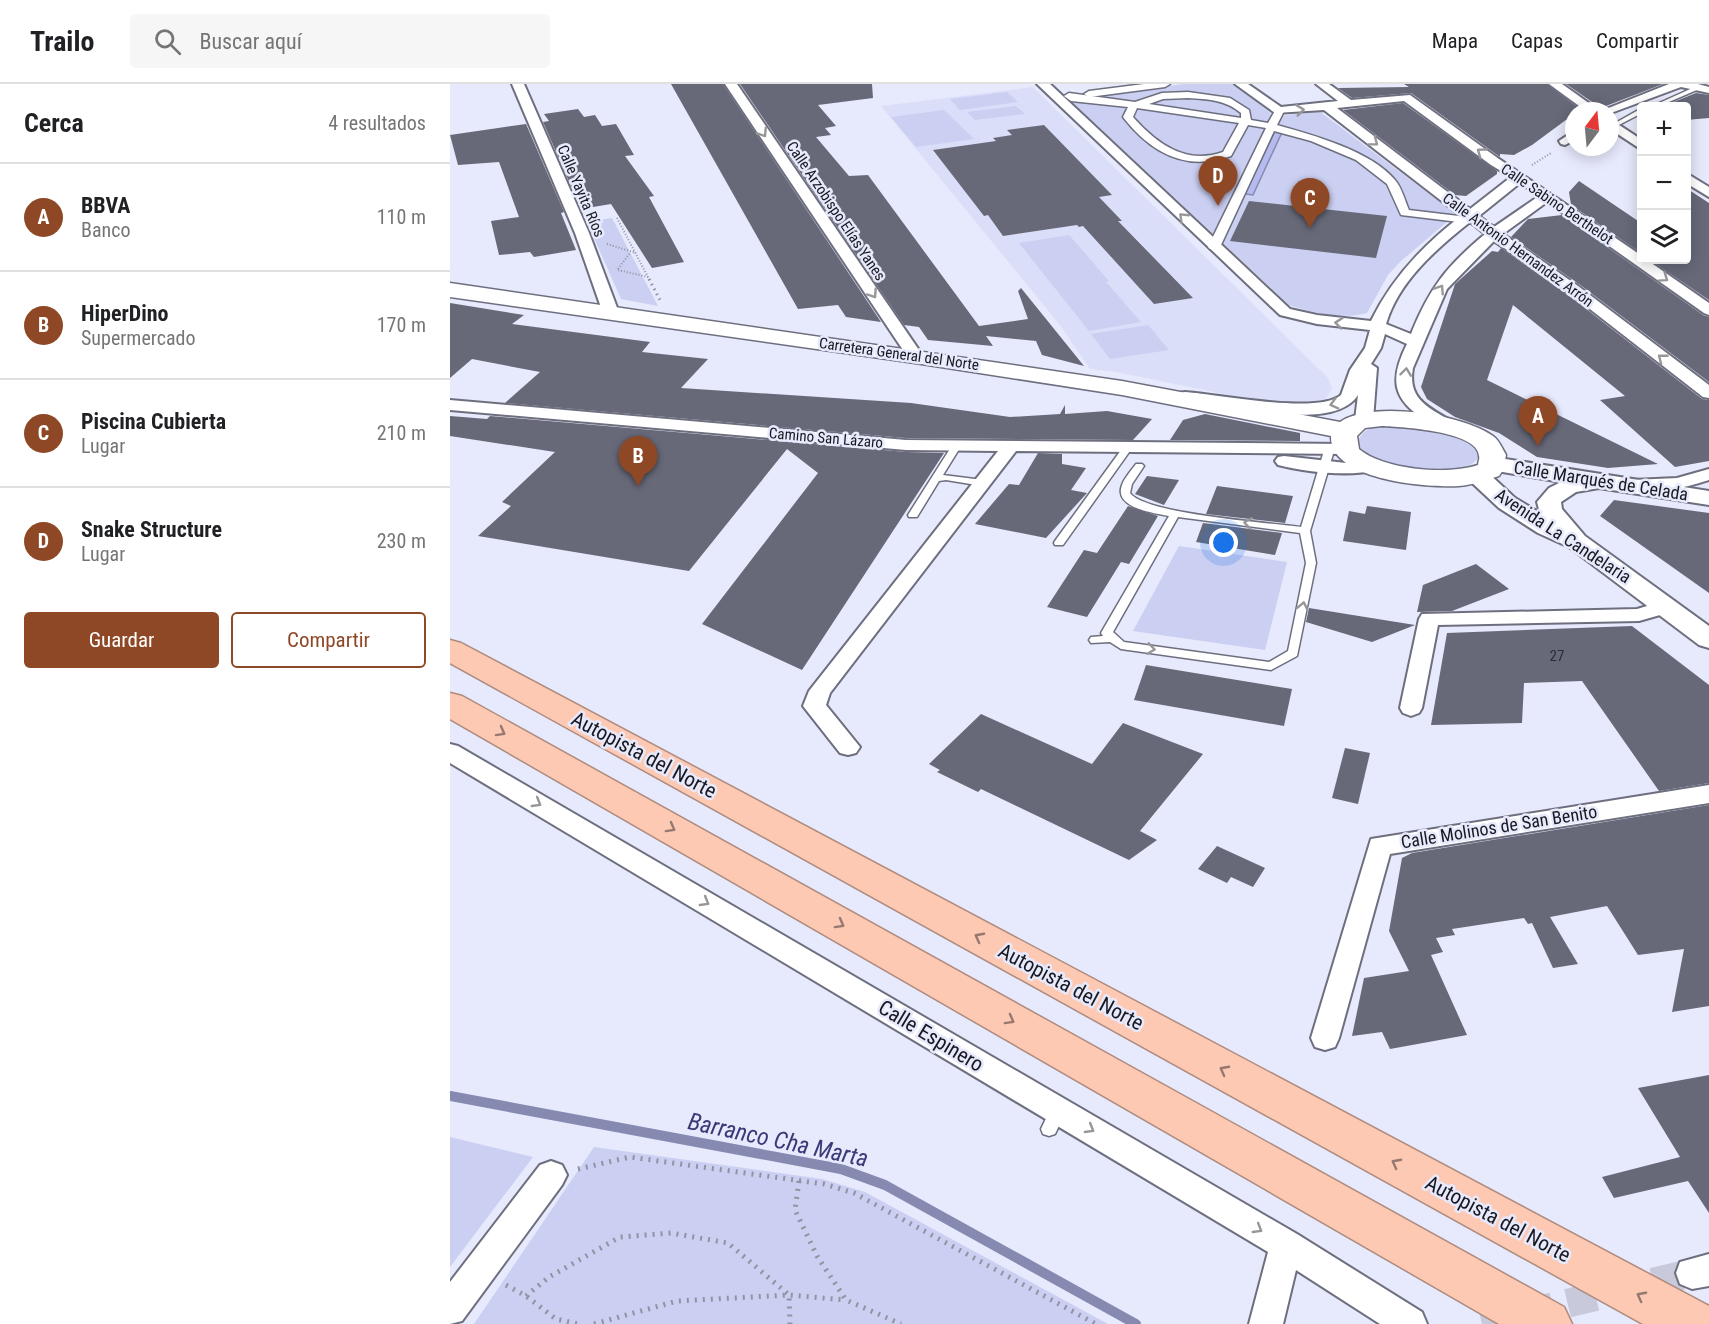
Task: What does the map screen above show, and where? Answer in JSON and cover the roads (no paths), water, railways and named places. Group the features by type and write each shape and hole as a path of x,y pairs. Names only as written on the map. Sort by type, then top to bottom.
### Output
{"highway":[{"name":"Autopista del Norte","path":"450,650 1692,1324"},
{"path":"450,704 1547,1324"}],"main road":[{"name":"Carretera General del Norte","path":"450,290 915,356 1168,397 1341,443"},
{"path":"1382,418 1447,426 1478,436 1488,444 1494,454 1485,469 1455,478 1371,466 1353,458 1341,443 1382,418"}],"street":[{"name":"Calle Yayita Ríos","path":"518,84 582,233 611,313"},
{"name":"Calle Arzobispo Elías Yanes","path":"731,84 915,356"},
{"path":"1042,84 1063,97 1214,247 1285,312 1301,318 1377,327 1403,333 1416,342"},
{"path":"1063,97 1165,84"},
{"path":"1241,84 1279,111 1348,104"},
{"path":"1322,84 1348,104"},
{"path":"1555,84 1581,102"},
{"path":"1619,108 1693,86"},
{"path":"1162,96 1206,96 1241,106 1246,112 1246,120 1227,154 1206,161 1192,161 1169,154 1132,122 1128,117 1133,106 1162,96"},
{"path":"1063,97 1246,120 1324,141 1376,168 1392,182 1404,202 1405,213 1469,218"},
{"name":"Calle Sabino Berthelot","path":"1348,104 1406,97 1495,162 1520,177 1709,310"},
{"name":"Calle Antonio Hernandez Arrón","path":"1327,106 1469,218 1573,289 1709,393"},
{"path":"1214,247 1279,111"},
{"path":"1619,130 1637,143"},
{"path":"1168,397 1208,398 1279,407 1329,407 1342,403 1349,396 1358,370 1367,361 1376,340 1377,327 1395,289 1406,273 1520,177"},
{"path":"1691,180 1709,193"},
{"path":"1447,426 1420,409 1404,387 1405,366 1435,297 1444,281 1524,209 1547,197"},
{"path":"1341,443 1370,372 1367,361"},
{"name":"Camino San Lázaro","path":"450,405 906,445 1202,449 1341,443"},
{"path":"848,747 814,706 820,691 1011,446"},
{"name":"Calle Marqués de Celada","path":"1485,469 1615,483 1709,498"},
{"name":"Avenida La Candelaria","path":"1485,469 1507,503 1547,528 1578,542 1709,639"},
{"path":"1578,542 1550,510 1549,502 1554,494 1568,486 1615,483 1678,484 1709,474"},
{"path":"1410,708 1429,619 1639,615 1666,606"},
{"name":"Calle Espinero","path":"450,752 1054,1120 1286,1245 1410,1324"},
{"name":"Calle Molinos de San Benito","path":"1324,1038 1380,846 1709,794"},
{"path":"450,1309 550,1175"},
{"path":"1266,1324 1286,1245"}],"lane":[{"path":"1664,102 1693,86"},
{"path":"1619,121 1637,112"},
{"path":"1175,514 1107,633 1121,645 1271,666 1293,653 1311,563 1305,531 1341,443"},
{"path":"913,516 956,446"},
{"path":"1059,543 1126,448"},
{"path":"1139,466 1125,488 1131,501 1146,508 1305,531"},
{"path":"935,479 945,477 983,483"},
{"path":"1095,640 1114,638"}],"waterway":[{"name":"Barranco Cha Marta","path":"450,1096 841,1169 885,1185 1136,1324"}],"tunnel":[{"path":"1482,1324 1692,1273"}],"place":[{"name":"Snake Structure","path":"1218,206"},
{"name":"Piscina Cubierta","path":"1310,228"},
{"name":"BBVA","path":"1538,446"},
{"name":"HiperDino","path":"638,486"}]}
